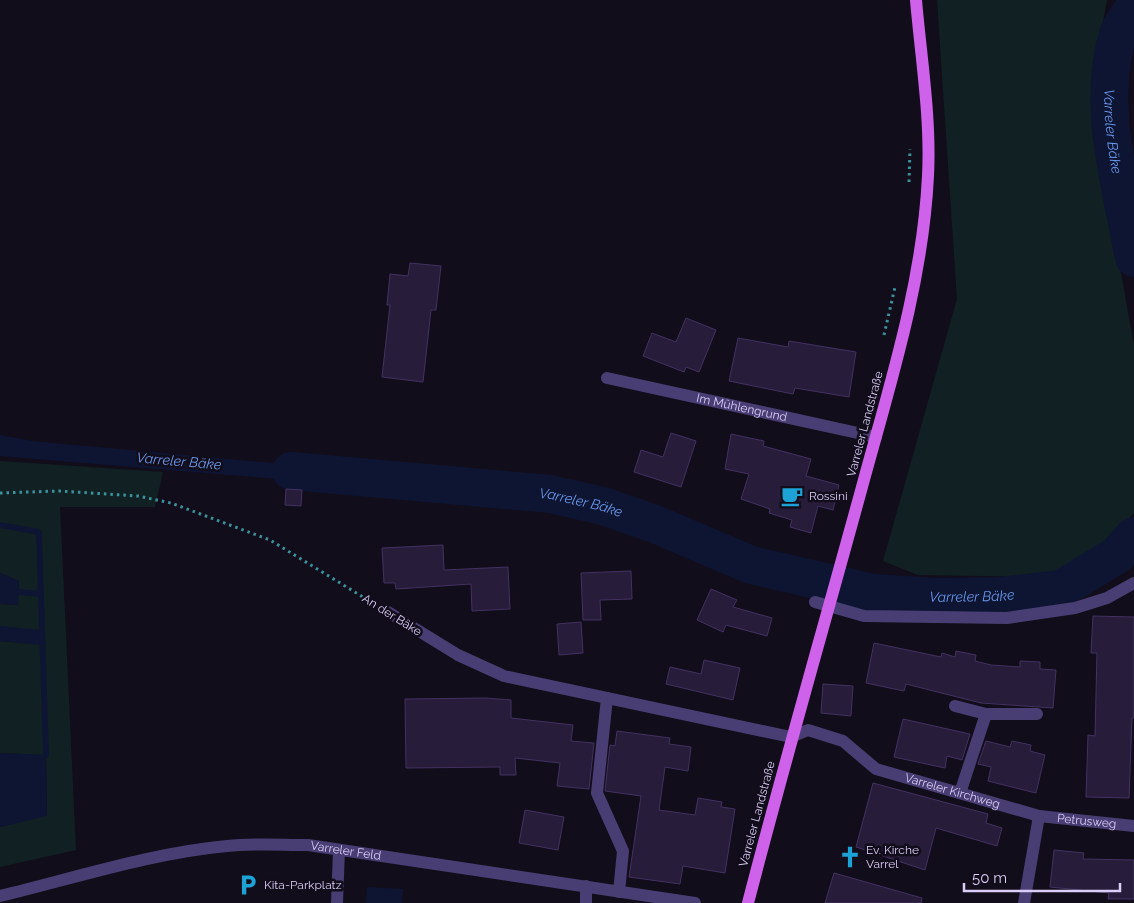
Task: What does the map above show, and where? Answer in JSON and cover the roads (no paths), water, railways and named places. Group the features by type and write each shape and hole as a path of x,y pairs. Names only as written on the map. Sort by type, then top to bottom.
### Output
{"main road":[{"name":"Varreler Landstraße","path":"748,903 791,737 876,436 909,306 921,245 928,175 926,101 916,0"}],"street":[{"name":"Im Mühlengrund","path":"607,378 876,436"},
{"path":"815,602 864,616 1007,618 1075,608 1107,598 1134,583"},
{"name":"An der Bäke","path":"388,612 458,655 504,676 791,737"},
{"path":"607,698 598,793 623,851 619,892"},
{"path":"955,706 986,714 1037,714"},
{"path":"960,793 986,714"},
{"name":"Varreler Kirchweg","path":"791,737 808,730 834,738 843,741 876,769 1039,816"},
{"path":"1024,903 1039,816"},
{"name":"Petrusweg","path":"1039,816 1134,826"},
{"name":"Varreler Feld","path":"0,896 149,859 227,846 308,846 695,903"},
{"path":"337,903 339,850"},
{"path":"586,886 586,903"}],"water":[{"path":"0,435 32,441 327,468 342,475 327,483 0,456"},
{"path":"0,573 19,581 18,605 0,604"},
{"path":"0,626 42,630 42,645 0,641"},
{"path":"0,753 46,755 47,816 0,827"},
{"path":"367,887 403,889 402,903 366,903"}],"waterway":[{"name":"Varreler Bäke","path":"1134,8 1118,34 1109,90 1110,118 1117,174 1134,258"},
{"name":"Varreler Bäke","path":"291,471 550,494 603,506 655,524 751,565 873,593 937,597 999,596 1061,589 1117,555 1134,536"},
{"path":"0,525 39,532 46,755"},
{"path":"19,592 41,594"}],"place":[{"name":"Rossini","path":"792,496"},
{"name":"Ev. Kirche Varrel","path":"850,857"},
{"name":"Kita-Parkplatz","path":"248,885"}]}
